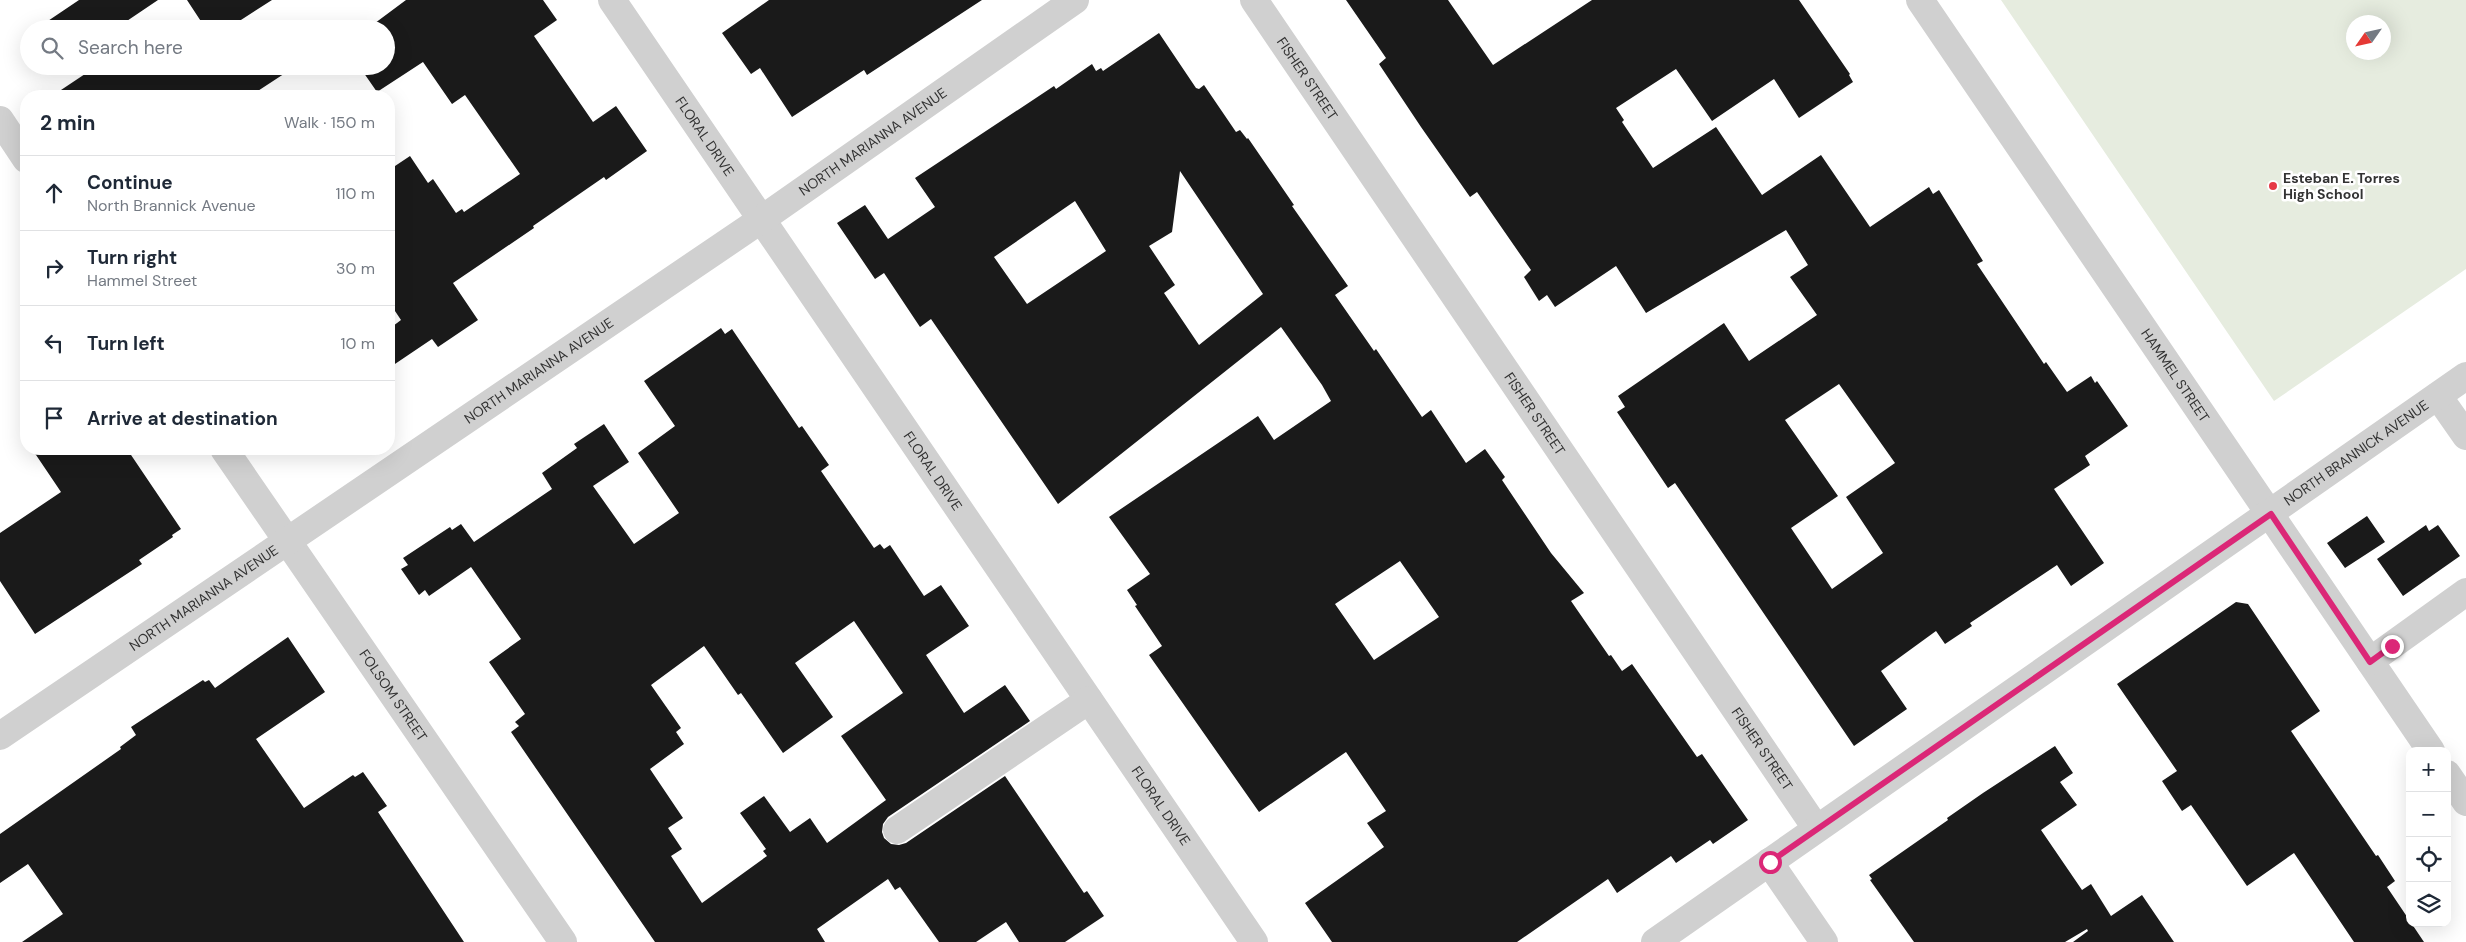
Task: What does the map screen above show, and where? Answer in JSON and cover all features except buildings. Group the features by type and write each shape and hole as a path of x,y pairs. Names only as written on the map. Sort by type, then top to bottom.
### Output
{"street":[{"name":"FLORAL DRIVE","path":"612,0 1254,942"},
{"name":"NORTH MARIANNA AVENUE","path":"0,736 762,219 1075,0"},
{"name":"FISHER STREET","path":"1254,0 1816,828"},
{"name":"HAMMEL STREET","path":"1920,0 2428,747"},
{"path":"0,120 20,150"},
{"name":"NORTH BRANNICK AVENUE","path":"1655,942 1816,828 2271,514 2466,376"},
{"path":"2438,396 2466,436"},
{"name":"FOLSOM STREET","path":"228,455 563,942"},
{"path":"2370,662 2465,596"},
{"path":"897,830 1089,700"},
{"path":"2451,780 2466,802"},
{"path":"1770,862 1824,942"}],"shaded area":[{"name":"Esteban E. Torres High School","path":"2001,0 2466,0 2466,269 2274,401"}],"place":[{"name":"Esteban E. Torres High School","path":"2273,186"}],"route":[{"path":"1770,862 1816,828 2271,514 2370,662 2392,646"}]}
